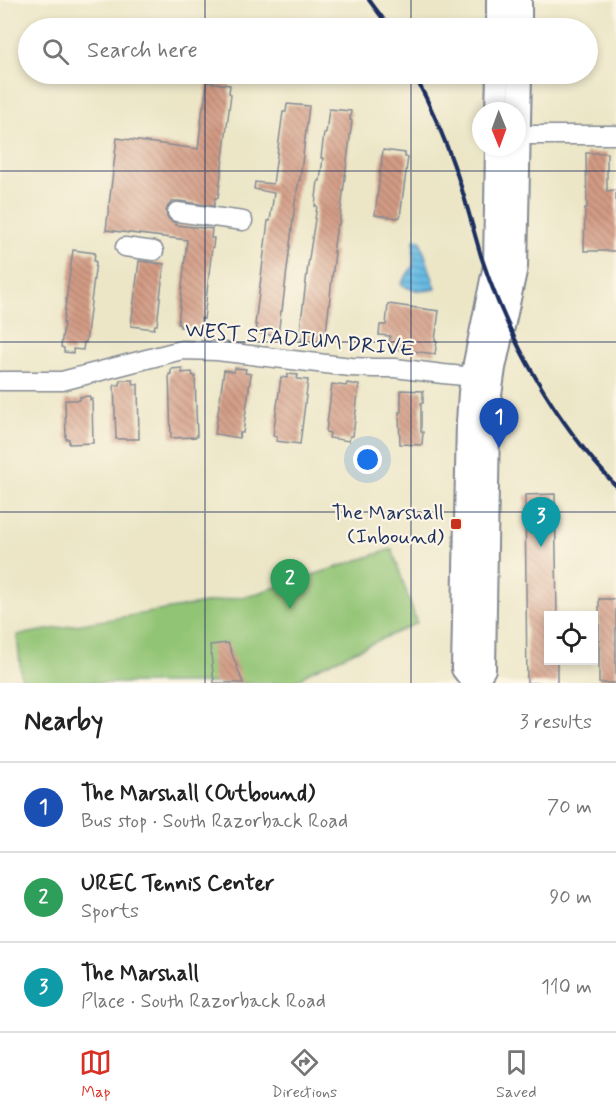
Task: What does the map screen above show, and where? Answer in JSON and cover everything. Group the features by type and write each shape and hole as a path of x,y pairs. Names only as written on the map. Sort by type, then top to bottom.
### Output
{"main road":[{"path":"498,0 498,18"},
{"path":"520,0 520,18"},
{"path":"497,102 498,84"},
{"path":"519,84 519,102"},
{"path":"483,378 495,265 497,156"},
{"path":"474,683 463,669 470,392 483,378 516,267 518,156"}],"street":[{"path":"526,135 616,135"},
{"path":"177,212 243,221"},
{"path":"126,247 154,251"},
{"name":"WEST STADIUM DRIVE","path":"0,381 62,381 170,353 194,350 483,378"}],"green space":[{"path":"392,549 417,623 309,672 294,683 22,683 17,635 252,595"}],"water":[{"path":"414,239 420,240 436,289 418,290 401,284 413,266"}],"building":[{"path":"207,84 230,85 229,93 231,94 218,198 215,198 214,206 173,201 166,211 167,217 176,225 212,229 211,238 214,238 204,319 201,318 200,327 191,326 191,328 180,327 178,324 187,240 106,230 117,138 198,149"},
{"path":"287,104 309,106 278,336 256,333 257,325 255,325 268,221 270,221 274,193 254,189 255,182 273,184 283,112 286,112"},
{"path":"329,109 351,111 350,120 352,121 339,225 337,225 333,252 335,252 326,333 323,332 321,341 312,340 312,342 302,341 302,338 299,338 317,206 315,206 318,181 320,181 323,158 321,158 324,133 326,133"},
{"path":"383,150 405,153 405,157 408,157 400,217 398,218 375,215"},
{"path":"586,153 607,153 607,191 616,190 616,251 584,251 585,208 587,208"},
{"path":"73,250 95,253 94,261 96,262 86,342 84,342 83,350 73,349 73,353 64,352 64,348 61,347"},
{"path":"139,261 164,264 157,325 154,329 131,326"},
{"path":"388,304 439,311 435,354 389,348 390,336 379,335 380,325 386,325"},
{"path":"182,368 182,373 192,372 195,376 197,437 171,438 169,374 171,374 171,369"},
{"path":"235,368 246,369 245,373 251,374 243,433 240,433 239,438 215,434 224,370 234,372"},
{"path":"288,374 298,375 297,379 308,380 300,444 276,441 277,437 273,436 281,377 287,378"},
{"path":"120,380 133,380 134,385 138,384 139,439 116,439 114,385 120,385"},
{"path":"347,383 359,385 353,436 350,436 349,441 329,438 330,433 326,432 332,384 346,386"},
{"path":"401,390 423,391 422,445 400,444"},
{"path":"90,396 90,400 92,399 93,443 69,444 69,439 66,439 65,400 80,400 80,397"},
{"path":"555,494 557,611 544,611 544,665 557,665 557,683 527,683 525,495"},
{"path":"599,599 616,599 616,683 599,683"},
{"path":"228,643 243,683 214,683 210,645"}],"railway":[{"path":"369,0 382,18"},
{"path":"419,84 448,148 481,256 505,319 554,407 573,435 616,486"}],"place":[{"name":"The Marshall (Outbound)","path":"499,448"},
{"name":"The Marshall (Inbound)","path":"456,524"},
{"name":"The Marshall","path":"541,547"},
{"name":"UREC Tennis Center","path":"290,609"}]}
